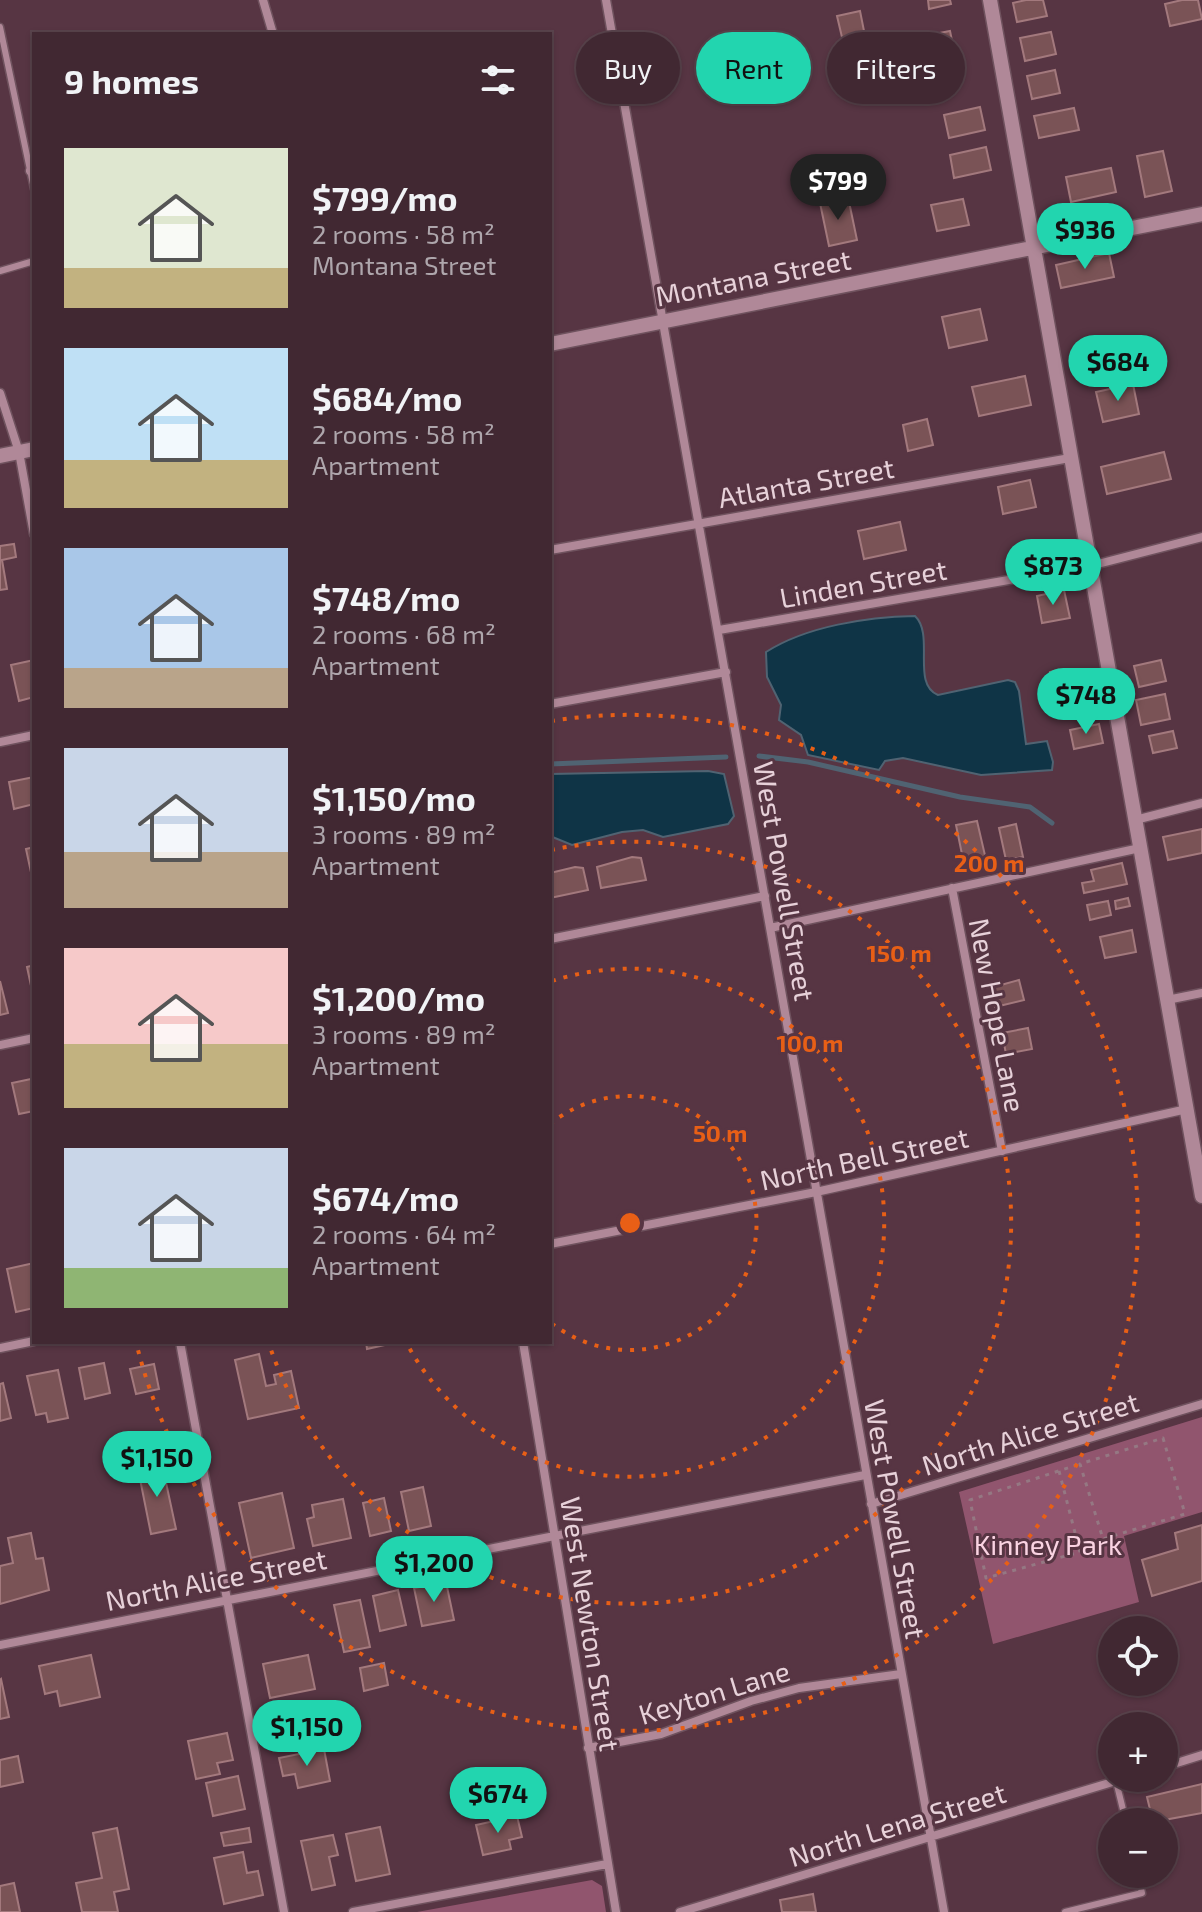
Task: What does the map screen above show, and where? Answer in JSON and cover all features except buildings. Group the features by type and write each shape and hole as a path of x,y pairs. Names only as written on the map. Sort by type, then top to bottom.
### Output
{"street":[{"path":"263,0 272,32"},
{"name":"West Powell Street","path":"606,0 944,1912"},
{"path":"990,0 1202,1196"},
{"name":"Montana Street","path":"552,344 1202,214"},
{"path":"0,393 26,450 32,513"},
{"path":"0,456 26,450"},
{"name":"Atlanta Street","path":"552,550 1070,458"},
{"name":"Linden Street","path":"719,630 1090,566 1202,537"},
{"path":"552,704 726,672"},
{"path":"0,742 32,735"},
{"path":"1134,821 1202,803"},
{"path":"770,928 1140,848"},
{"name":"New Hope Lane","path":"952,888 1002,1151"},
{"path":"552,939 765,896"},
{"path":"1167,1000 1202,993"},
{"path":"0,1045 32,1038"},
{"name":"North Bell Street","path":"552,1244 816,1192 1187,1109"},
{"path":"0,1348 32,1341"},
{"path":"180,1344 284,1912"},
{"name":"West Newton Street","path":"523,1344 616,1912"},
{"name":"North Alice Street","path":"871,1504 1202,1404"},
{"name":"North Alice Street","path":"0,1645 865,1475"},
{"name":"Keyton Lane","path":"588,1748 661,1734 751,1701 799,1688 901,1674"},
{"path":"1178,1763 1202,1755"},
{"name":"North Lena Street","path":"680,1912 1098,1786"},
{"path":"353,1912 607,1864"}],"lane":[{"path":"0,27 32,171"},
{"path":"0,271 32,262"},
{"path":"1065,1912 1142,1893 1141,1888"}],"path":[{"path":"1059,1471 1080,1552 986,1578 970,1500 1080,1464 1163,1438 1185,1514 1103,1539 1080,1464"}],"green space":[{"name":"Kinney Park","path":"1202,1417 1202,1512 1124,1536 1139,1602 993,1644 959,1492"},
{"path":"592,1880 602,1886 606,1912 417,1912"}],"water":[{"path":"915,616 921,624 924,670 930,689 938,695 1008,680 1015,682 1026,744 1047,741 1052,770 981,775 903,758 885,761 879,770 808,755 801,735 779,720 781,705 767,677 766,652 819,629 877,618"},
{"path":"708,771 724,774 734,816 728,824 663,837 643,830 572,845 552,837 552,774"}],"waterway":[{"path":"759,756 808,762 960,797 1030,807 1052,823"},
{"path":"552,764 726,757"}]}
